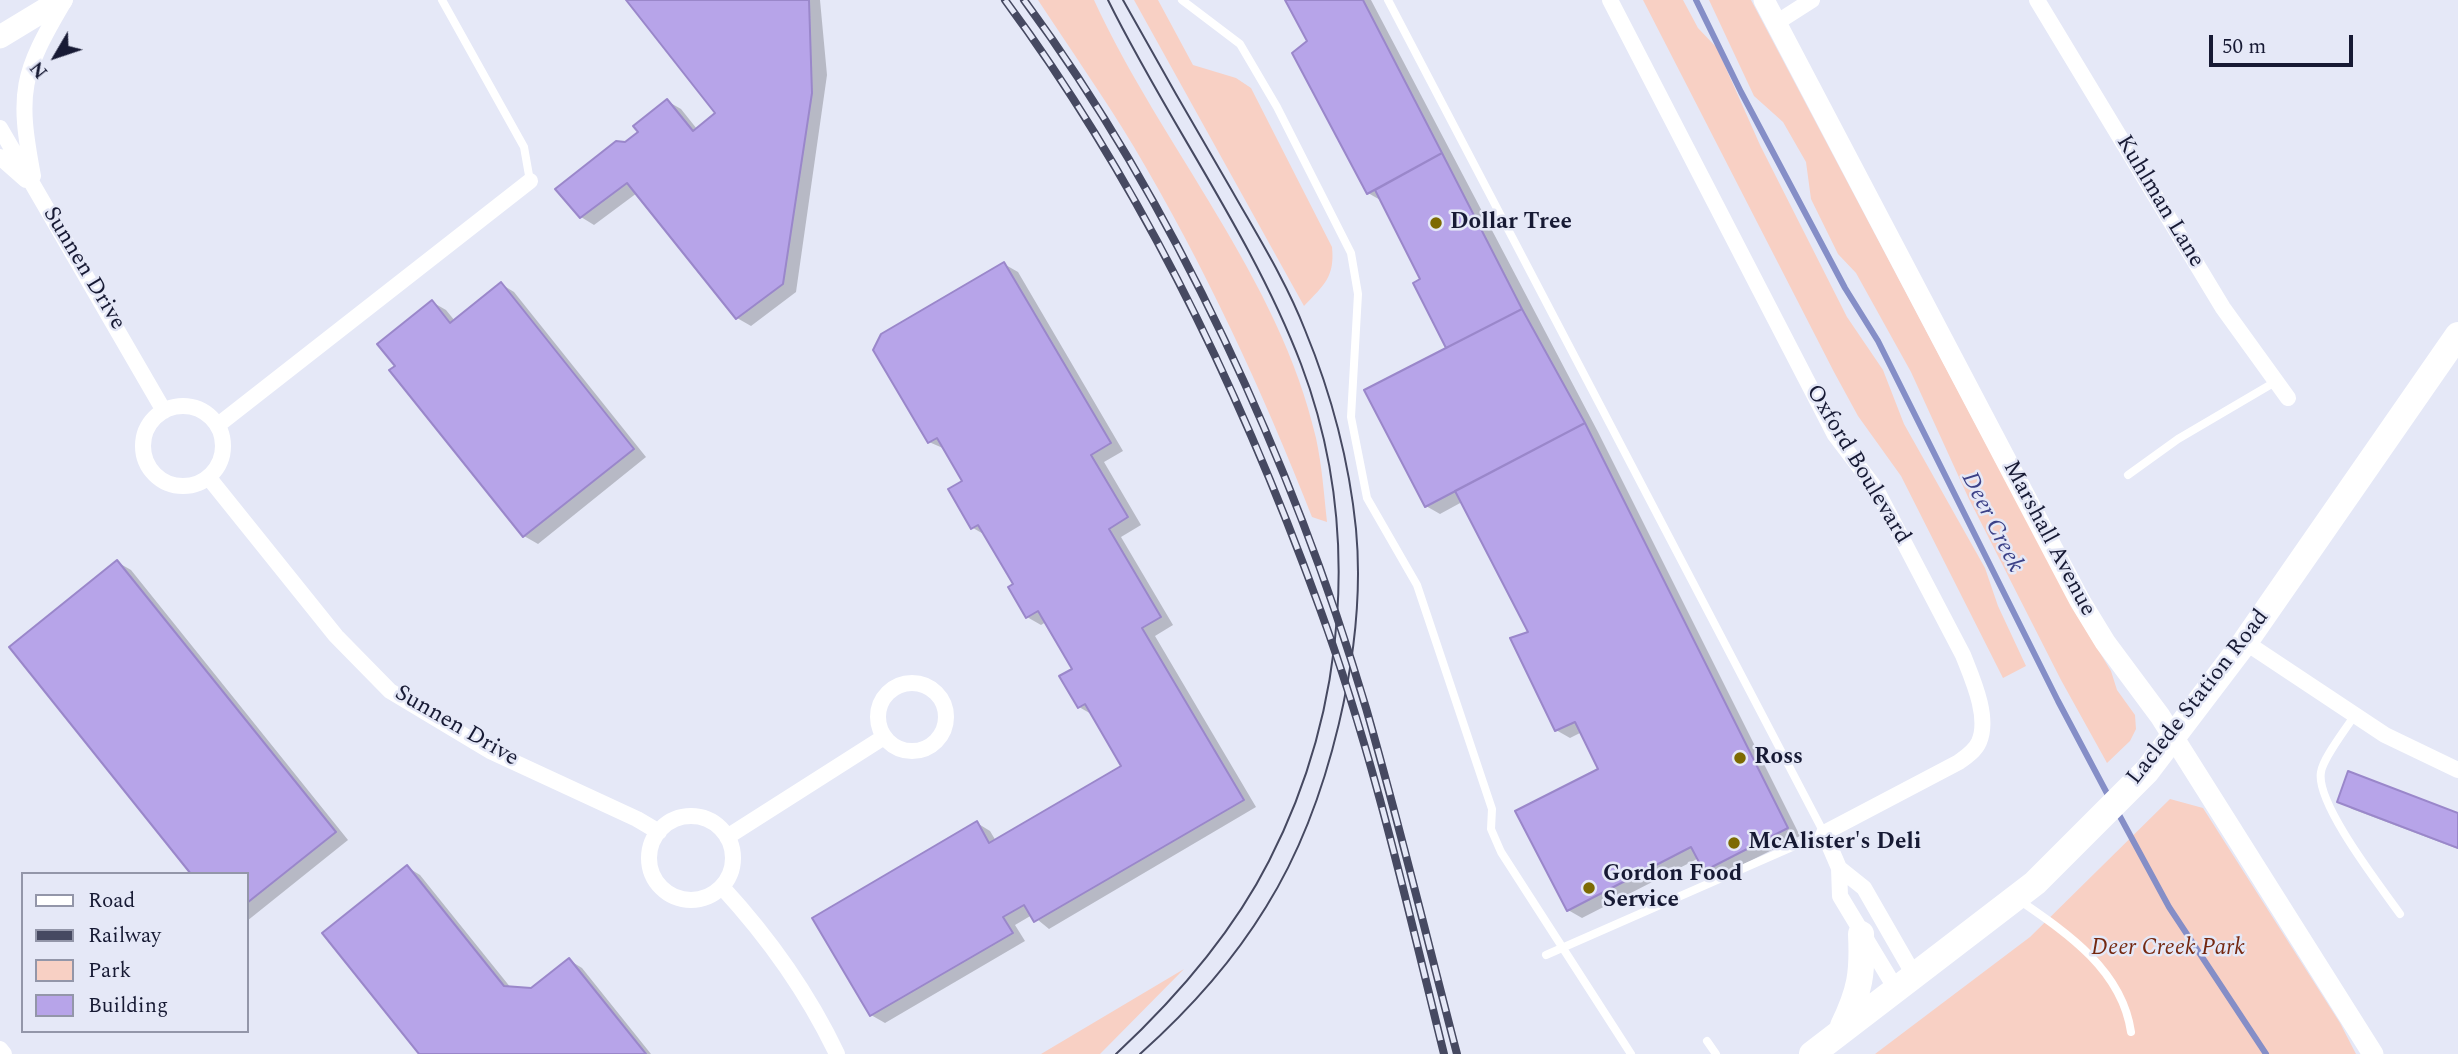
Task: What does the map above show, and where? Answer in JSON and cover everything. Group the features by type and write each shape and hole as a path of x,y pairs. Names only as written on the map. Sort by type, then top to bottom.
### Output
{"main road":[{"path":"0,37 63,0"},
{"name":"Laclede Station Road","path":"1812,1054 2026,891 2147,771 2245,642 2458,335"},
{"path":"1840,1032 1860,990 1863,970 1861,934"}],"street":[{"path":"36,188 22,120 24,81 43,36 63,0"},
{"name":"Oxford Boulevard","path":"1609,0 1830,425 1876,489 1963,655 1974,682 1982,727 1972,752 1959,762 1824,833"},
{"name":"Marshall Avenue","path":"1763,0 2080,601 2173,738 2373,1054"},
{"path":"1776,23 1812,0"},
{"name":"Kuhlman Lane","path":"2037,0 2223,308 2288,398"},
{"name":"Sunnen Drive","path":"0,128 164,411"},
{"path":"0,157 36,188"},
{"path":"218,425 530,181"},
{"path":"181,406 198,409 218,425 223,453 216,471 209,478 193,486 176,486 161,480 148,467 143,449 146,431 164,411 181,406"},
{"name":"Sunnen Drive","path":"209,478 336,636 390,691 490,751 637,819 659,832"},
{"path":"2245,642 2385,735 2458,770"},
{"path":"904,683 926,685 942,701 946,723 934,743 914,751 902,750 884,737 877,715 885,695 894,687 904,683"},
{"path":"727,836 884,737"},
{"path":"694,816 713,822 727,836 733,851 732,866 722,887 697,900 678,897 662,887 650,861 652,846 659,832 674,820 694,816"},
{"path":"1824,833 1839,868 1840,896 1861,934 1905,982"},
{"path":"1839,868 1864,888 1905,982"},
{"path":"722,887 757,926 791,974 837,1054"},
{"path":"0,1049 4,1054"}],"lane":[{"path":"442,0 524,147 530,181"},
{"path":"1182,0 1240,44 1277,107 1351,253 1358,294 1351,417 1367,498 1417,585 1492,809 1491,829 1501,852 1631,1054"},
{"path":"1388,0 1824,833 1546,955"},
{"path":"2128,475 2178,439 2275,382"},
{"path":"2354,716 2321,772 2323,796 2354,848 2400,914"},
{"path":"2026,891 2098,962 2116,990 2131,1032"},
{"path":"1707,1041 1716,1054"}],"green space":[{"path":"1038,0 1094,0 1152,108 1248,268 1276,323 1299,380 1316,438 1327,522 1312,517 1230,328 1160,192 1111,110"},
{"path":"1134,0 1158,0 1193,65 1236,78 1251,88 1332,247 1332,266 1327,280 1304,306"},
{"path":"1643,0 1683,0 1698,28 1717,48 1760,145 1847,317 1883,370 1904,424 1985,568 1998,606 2026,666 2003,678 1901,476 1858,416 1834,372"},
{"path":"1709,0 1751,0 2075,612 2111,671 2117,690 2135,715 2136,729 2130,741 2107,763 2061,680 1968,497 1911,372 1856,273 1838,254 1811,199 1806,162 1783,122 1754,96"},
{"name":"Deer Creek Park","path":"2170,799 2203,808 2340,1023 2356,1054 1875,1054 2030,937"},
{"path":"1184,969 1100,1054 1041,1054"}],"building":[{"path":"626,0 809,0 812,93 783,284 736,319 627,183 580,218 555,189 616,141 625,142 638,132 633,126 667,99 693,131 715,113"},
{"path":"1285,0 1363,0 1442,153 1367,194 1292,53 1307,41"},
{"path":"1442,153 1522,309 1446,348 1413,283 1420,279 1375,190"},
{"path":"1004,262 1111,443 1091,455 1128,517 1109,529 1161,617 1142,628 1244,800 1034,922 1024,905 1003,917 1013,933 870,1016 812,918 977,821 989,843 1121,766 1085,704 1078,708 1059,676 1072,669 1038,611 1026,618 1008,587 1013,584 978,525 971,529 948,489 962,481 937,438 928,443 873,350 881,334"},
{"path":"501,282 634,449 523,537 389,370 395,366 377,344 432,300 450,323"},
{"path":"1522,309 1585,423 1425,507 1364,390"},
{"path":"1585,423 1788,828 1708,869 1701,866 1691,847 1567,911 1515,811 1598,769 1575,722 1555,731 1510,638 1528,632 1455,491"},
{"path":"117,560 336,832 248,902 248,872 189,872 9,647"},
{"path":"2348,771 2458,813 2458,848 2337,802"},
{"path":"407,865 504,986 531,988 569,958 646,1054 419,1054 322,933"}],"waterway":[{"name":"Deer Creek","path":"1696,0 1741,92 1845,288 1878,341 2058,701 2110,799"},
{"name":"Deer Creek","path":"2117,811 2169,907 2266,1054"}],"tram line":[{"path":"1108,0 1259,270 1301,364 1320,425 1333,488 1338,552 1337,616 1329,679 1315,742 1295,803 1269,861 1238,914 1181,988 1116,1054"},
{"path":"1123,0 1271,258 1305,330 1331,402 1344,452 1356,529 1358,575 1349,674 1339,724 1308,822 1288,867 1266,907 1224,966 1175,1021 1140,1054"}],"railway":[{"path":"1005,0 1101,143 1144,217 1222,370 1257,449 1320,609 1357,718 1444,1054"},
{"path":"1024,0 1079,79 1131,162 1179,249 1266,431 1337,616 1366,708 1457,1054"}],"place":[{"name":"Dollar Tree","path":"1436,223"},
{"name":"Ross","path":"1740,758"},
{"name":"McAlister's Deli","path":"1734,843"},
{"name":"Gordon Food Service","path":"1589,888"}]}
